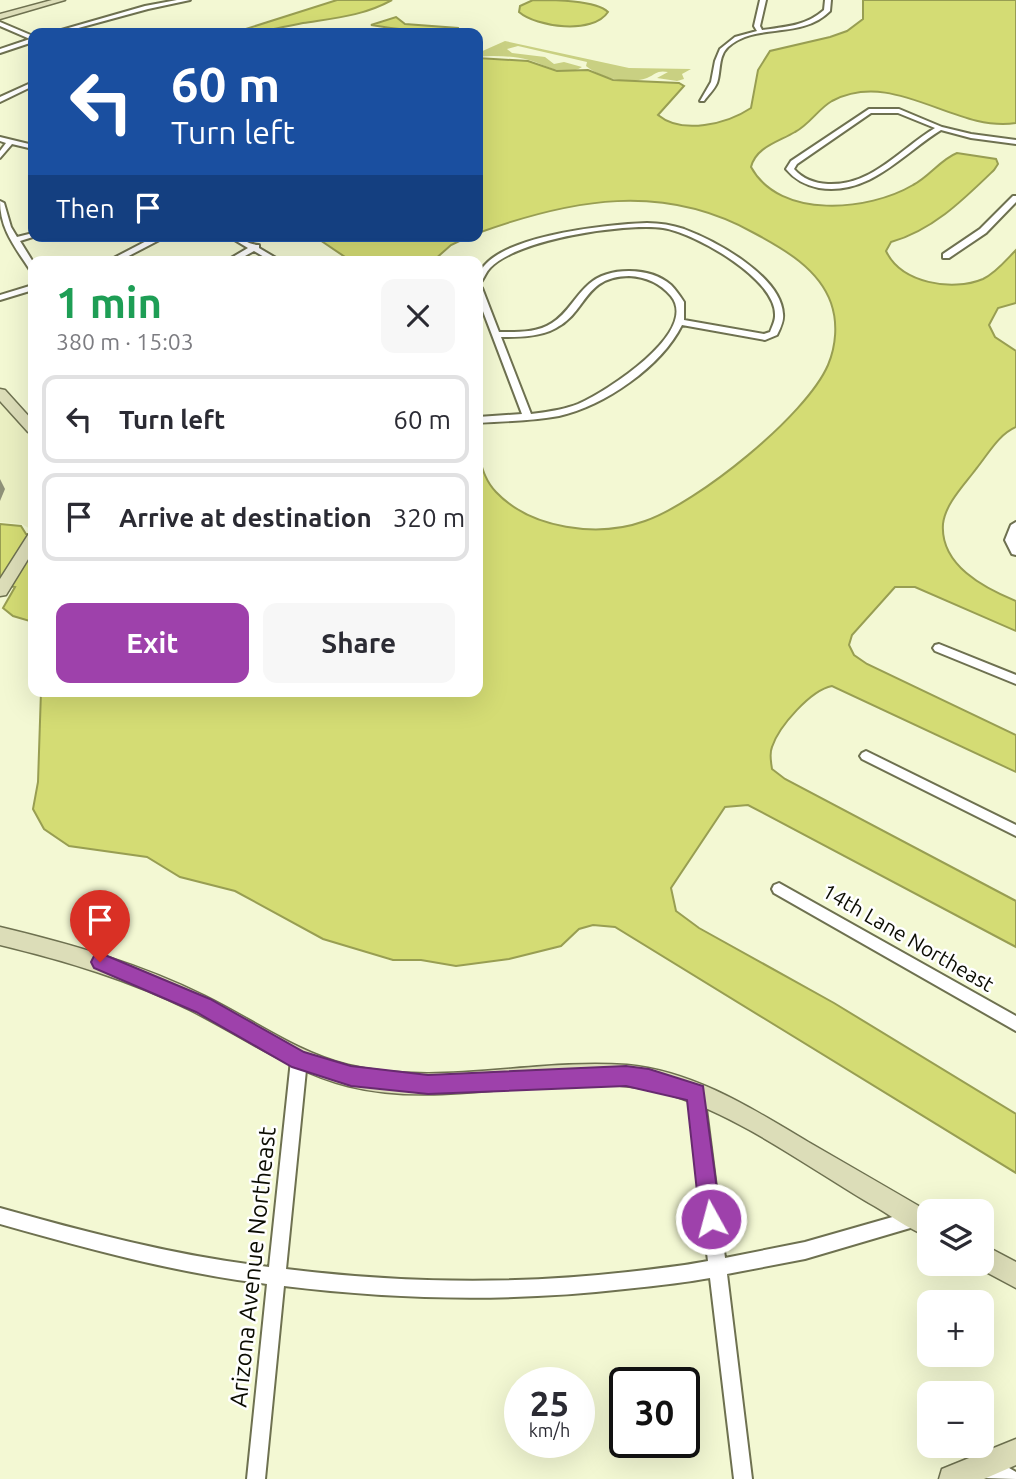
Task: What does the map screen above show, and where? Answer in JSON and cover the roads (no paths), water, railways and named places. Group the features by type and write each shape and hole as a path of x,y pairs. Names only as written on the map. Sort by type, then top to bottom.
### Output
{"street":[{"path":"0,17 61,0"},
{"path":"73,28 187,0"},
{"path":"761,32 757,26 762,0"},
{"path":"702,100 711,89 718,59 726,47 761,32 816,20 827,11 828,0"},
{"path":"0,24 28,37"},
{"path":"0,51 28,41"},
{"path":"0,100 28,86"},
{"path":"940,128 923,137 896,161 849,187 804,181 790,169 794,163 869,111 899,111 940,128 985,139 1016,142"},
{"path":"0,139 28,146"},
{"path":"0,156 11,141"},
{"path":"946,256 983,231 1016,198"},
{"path":"0,203 7,227 28,260"},
{"path":"483,269 493,261 538,243 622,225 658,225 698,237 751,270 771,294 778,324 774,334 765,337 679,323"},
{"path":"15,240 28,236"},
{"path":"122,256 151,242"},
{"path":"245,242 270,256"},
{"path":"239,256 256,247"},
{"path":"483,419 574,409 598,397 657,354 670,341 679,323 681,302 673,290 652,278 618,274 592,284 555,326 542,331 496,335"},
{"path":"0,298 28,289"},
{"path":"483,301 527,415"},
{"path":"0,393 28,424"},
{"path":"1016,525 1010,540 1016,551"},
{"path":"1,590 28,548"},
{"path":"939,648 1016,681"},
{"path":"866,756 1016,831"},
{"name":"14th Lane Northeast","path":"779,889 1016,1024"},
{"path":"0,936 65,951 139,976 203,1005 299,1060 351,1076 401,1084 626,1076 649,1079 696,1093 734,1111 917,1218"},
{"name":"Arizona Avenue Northeast","path":"256,1479 299,1060"},
{"path":"696,1093 743,1479"},
{"path":"0,1216 125,1252 277,1279 367,1288 532,1291 717,1269 917,1223"},
{"path":"994,1263 1016,1276"},
{"path":"952,1479 1016,1452"},
{"path":"978,1469 997,1470 1010,1479"}]}
